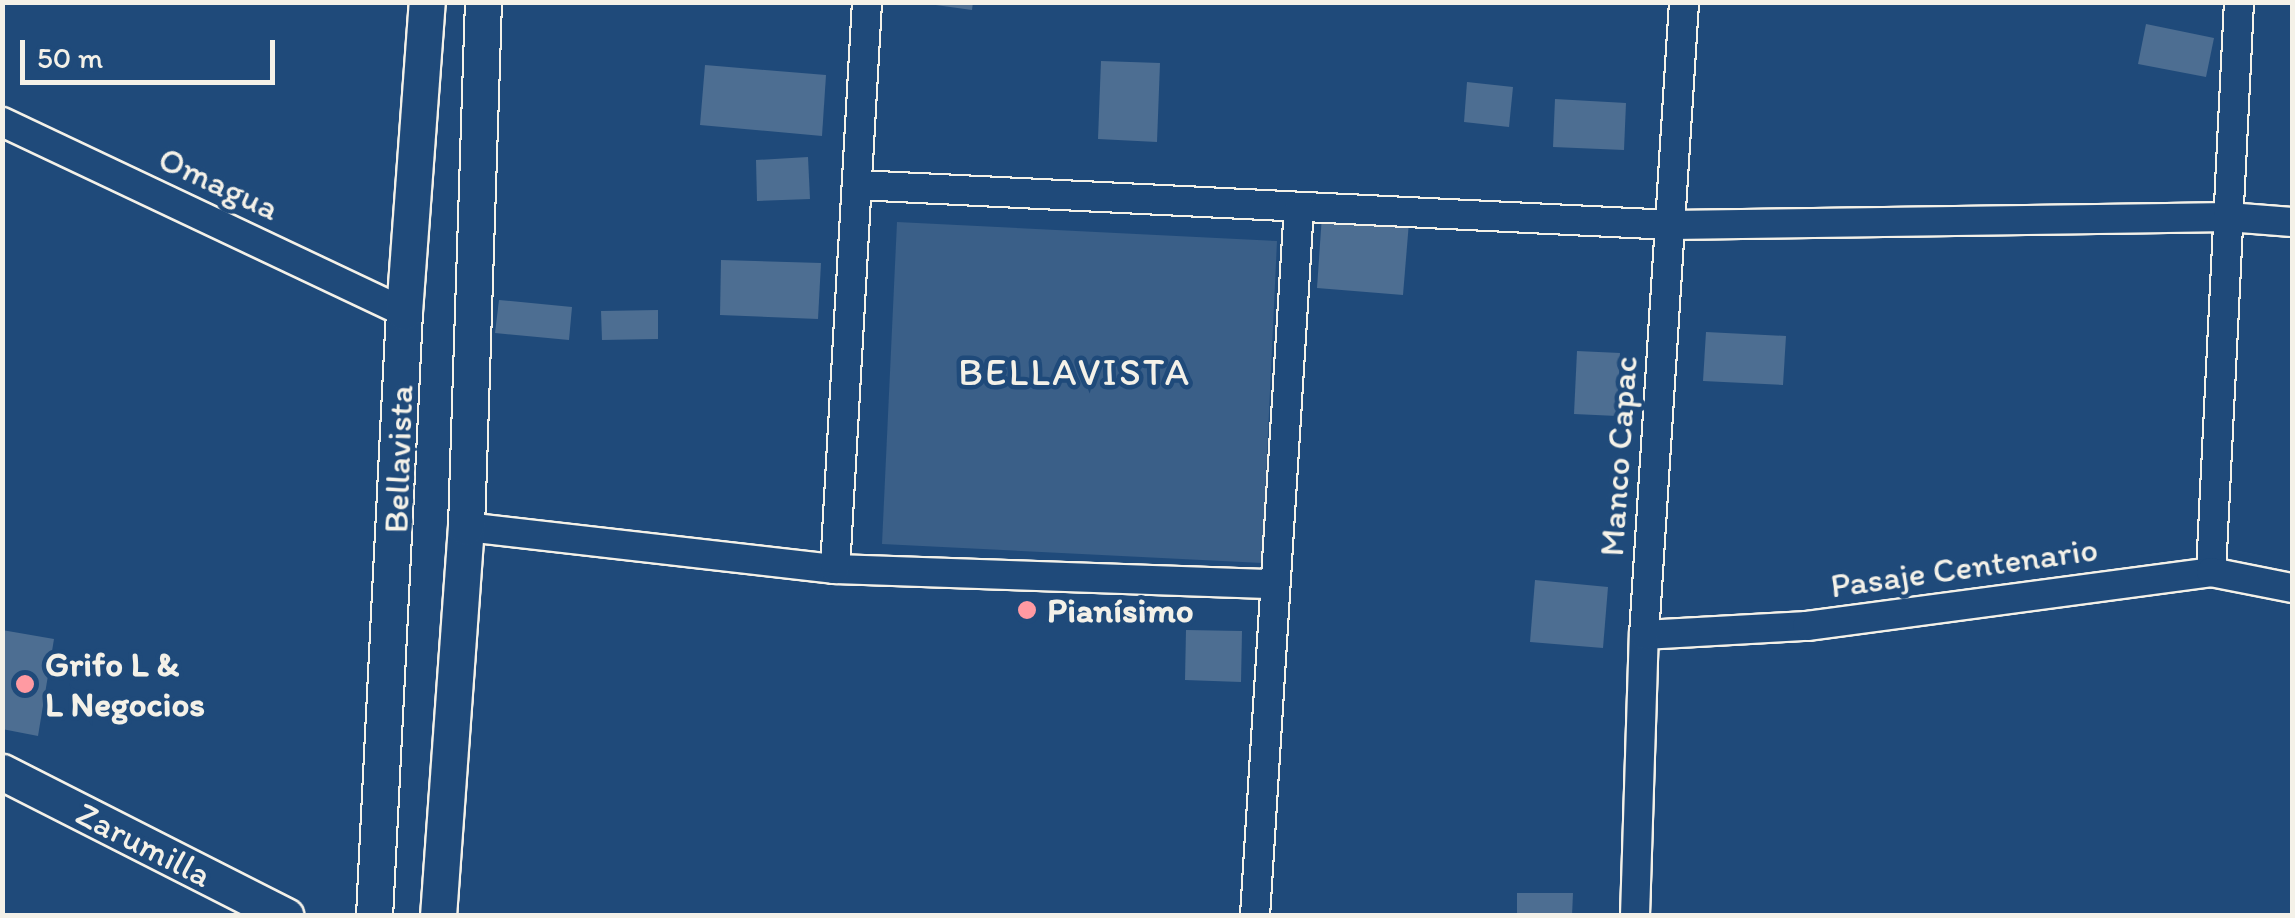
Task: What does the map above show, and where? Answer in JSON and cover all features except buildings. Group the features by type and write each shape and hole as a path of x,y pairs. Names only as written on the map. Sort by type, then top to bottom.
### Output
{"street":[{"name":"Bellavista","path":"374,916 404,312 426,2"},
{"name":"Bellavista","path":"438,916 466,526 483,2"},
{"path":"835,570 867,2"},
{"name":"Manco Capac","path":"1635,916 1644,635 1684,2"},
{"path":"2211,572 2239,2"},
{"name":"Omagua","path":"2,122 404,312"},
{"path":"858,185 1671,225 2228,217 2292,222"},
{"path":"1255,916 1299,207"},
{"path":"466,526 835,570 1275,584"},
{"name":"Pasaje Centenario","path":"1644,635 1807,626 2211,572 2292,588"},
{"name":"Zarumilla","path":"2,772 286,916"}],"shaded area":[{"path":"897,222 1277,241 1262,563 882,544"}],"place":[{"name":"Pianísimo","path":"1027,610"},
{"name":"Grifo L & L Negocios","path":"25,684"}],"district":[{"name":"BELLAVISTA","path":"1075,373"}]}
